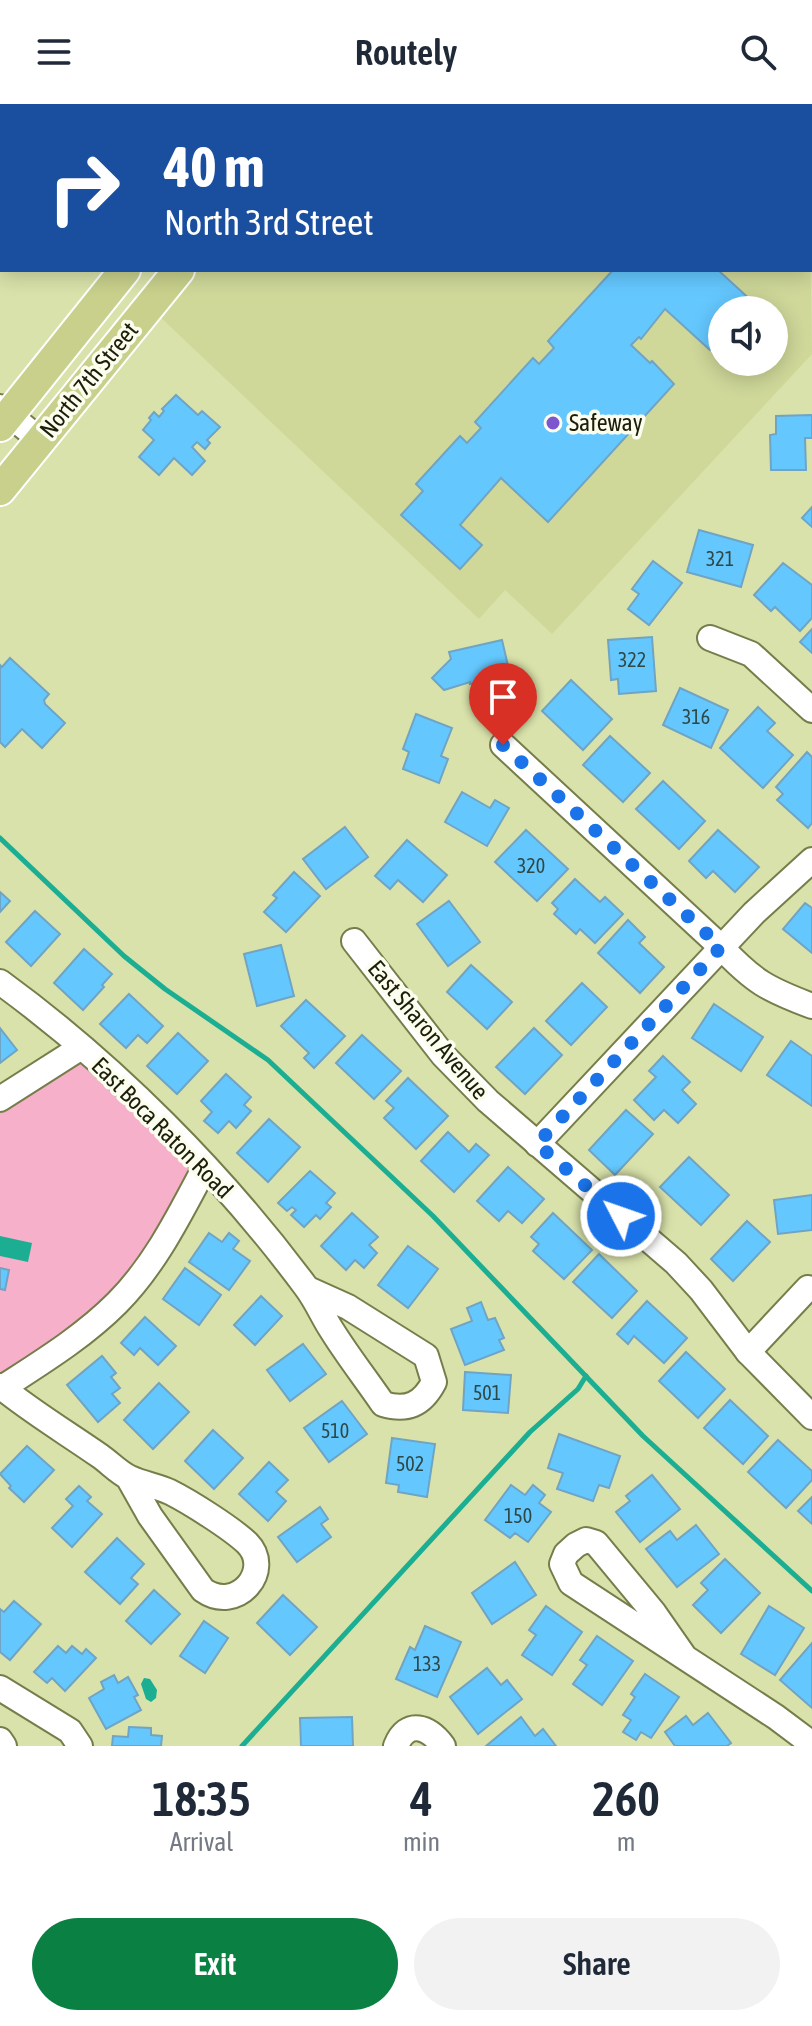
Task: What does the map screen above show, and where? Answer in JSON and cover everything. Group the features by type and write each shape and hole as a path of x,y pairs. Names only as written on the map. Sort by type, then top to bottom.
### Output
{"main road":[{"name":"North 7th Street","path":"3,416 123,272"},
{"name":"North 7th Street","path":"0,490 177,272"}],"street":[{"path":"3,416 40,440"},
{"path":"710,638 751,654 812,710"},
{"path":"503,745 721,947 748,976 774,992 812,1006"},
{"path":"537,1144 721,947 812,860"},
{"name":"East Sharon Avenue","path":"354,941 443,1055 488,1101 676,1263 701,1290 748,1352 812,1417"},
{"name":"East Boca Raton Road","path":"0,982 44,1015 111,1074 205,1167 308,1289 330,1328 383,1404 407,1408 418,1403 434,1382 426,1356 348,1307 308,1289"},
{"path":"0,1099 80,1048"},
{"path":"128,1477 150,1516 203,1590 222,1598 241,1593 247,1588 256,1567 256,1557 251,1546 240,1537 171,1492 128,1477 1,1387 92,1326 127,1293 148,1267 205,1167"},
{"path":"748,1352 808,1288"},
{"path":"684,1656 654,1613 596,1543 586,1540 566,1554 562,1564 571,1583 776,1717 812,1744"},
{"path":"0,1688 70,1731 80,1746"},
{"path":"396,1746 399,1737 411,1729 422,1728 431,1731 443,1746"},
{"path":"0,1740 4,1746"}],"shaded area":[{"path":"192,272 811,272 812,354 552,634 505,590 479,619 157,314"},
{"path":"80,1048 205,1167 148,1267 0,1386 0,1099"}],"water":[{"path":"0,1236 32,1243 28,1262 0,1256"},
{"path":"144,1678 150,1679 157,1690 156,1698 151,1702 146,1699 141,1684"}],"building":[{"path":"611,272 720,272 746,296 708,296 708,348 665,309 641,339 639,337 631,345 674,384 548,522 501,478 460,525 482,545 460,569 401,515 423,491 416,484 460,436 467,443 481,428 475,422 533,358 539,364 554,348 548,341"},
{"path":"176,395 198,415 202,411 220,427 207,440 210,443 205,449 197,442 192,447 205,461 192,475 174,458 159,475 139,457 154,440 143,430 154,412 159,417 164,411 162,409"},
{"path":"812,415 812,438 805,438 806,470 771,470 770,435 776,434 776,416"},
{"path":"812,507 812,527 802,518"},
{"path":"699,530 753,545 741,587 687,572"},
{"path":"653,561 682,583 649,625 628,609 639,594 632,589"},
{"path":"783,563 812,585 812,618 800,631 775,607 771,611 754,595"},
{"path":"812,629 812,653 800,642"},
{"path":"652,637 656,691 619,694 618,679 611,680 608,640"},
{"path":"502,640 512,683 491,688 484,681 470,682 444,690 432,678 451,659 449,652"},
{"path":"10,658 49,694 44,700 45,704 65,723 42,748 22,729 5,747 0,742 0,665 2,667"},
{"path":"571,680 612,719 583,750 542,711"},
{"path":"680,688 728,710 711,748 663,725"},
{"path":"758,707 775,723 767,731 793,755 763,788 720,748"},
{"path":"416,714 452,728 441,756 448,759 439,783 403,769 409,752 403,749"},
{"path":"610,736 650,773 623,802 583,765"},
{"path":"807,752 812,757 812,823 808,828 777,800 783,794 776,787"},
{"path":"663,781 705,821 679,849 636,809"},
{"path":"462,792 490,808 495,800 509,808 487,846 445,822"},
{"path":"345,827 368,857 326,889 303,859"},
{"path":"526,830 568,869 537,901 495,862"},
{"path":"718,830 759,867 735,892 713,871 706,878 689,861"},
{"path":"407,840 447,875 423,902 398,880 390,889 375,876"},
{"path":"294,872 320,896 286,932 264,912 277,898 273,895"},
{"path":"575,879 600,902 605,897 623,914 595,943 580,929 576,934 554,914 558,909 552,903"},
{"path":"0,892 10,901 0,912"},
{"path":"449,901 480,942 448,966 417,924"},
{"path":"805,903 812,908 812,953 783,929"},
{"path":"35,911 60,934 31,966 6,942"},
{"path":"628,920 645,937 639,943 664,967 640,993 598,953"},
{"path":"281,945 294,996 257,1006 244,954"},
{"path":"84,949 112,974 83,1010 54,983"},
{"path":"471,965 512,1002 487,1029 447,992"},
{"path":"582,983 607,1007 571,1045 546,1021"},
{"path":"129,994 163,1026 147,1043 138,1035 126,1048 100,1024"},
{"path":"306,1000 345,1036 314,1068 304,1058 309,1053 281,1026"},
{"path":"714,1004 763,1037 741,1071 692,1038"},
{"path":"0,1028 17,1050 0,1063"},
{"path":"534,1028 562,1055 525,1094 496,1067"},
{"path":"178,1033 208,1061 177,1094 147,1066"},
{"path":"362,1035 401,1071 374,1099 336,1063"},
{"path":"791,1041 812,1056 812,1106 767,1075"},
{"path":"663,1056 690,1082 682,1090 696,1104 678,1123 664,1110 654,1120 634,1100 656,1077 649,1071"},
{"path":"226,1074 251,1097 244,1105 251,1111 236,1128 229,1121 218,1133 204,1121 212,1112 201,1101"},
{"path":"408,1078 448,1116 416,1149 384,1118 394,1108 386,1101"},
{"path":"626,1110 653,1134 615,1175 589,1150"},
{"path":"269,1119 300,1147 268,1182 237,1153"},
{"path":"448,1132 469,1152 476,1144 489,1155 454,1192 421,1161"},
{"path":"689,1157 729,1195 701,1225 660,1187"},
{"path":"508,1167 544,1199 522,1223 508,1211 499,1221 477,1201"},
{"path":"310,1171 335,1193 326,1203 331,1207 320,1219 316,1215 304,1227 291,1215 296,1210 292,1207 287,1211 278,1203"},
{"path":"812,1195 812,1230 778,1234 774,1200"},
{"path":"352,1213 378,1237 369,1245 377,1253 364,1268 355,1260 346,1270 321,1246"},
{"path":"553,1213 592,1250 564,1279 533,1251 539,1244 531,1237"},
{"path":"747,1221 770,1242 733,1281 711,1259"},
{"path":"209,1233 222,1242 229,1233 239,1241 233,1249 250,1261 229,1290 189,1262"},
{"path":"408,1246 438,1269 408,1308 378,1285"},
{"path":"599,1254 637,1291 612,1318 573,1282"},
{"path":"0,1268 9,1270 5,1290 0,1289"},
{"path":"185,1268 221,1295 199,1325 163,1299"},
{"path":"261,1296 282,1316 255,1345 234,1325"},
{"path":"647,1301 687,1338 664,1363 634,1336 628,1344 617,1334"},
{"path":"481,1302 488,1320 495,1318 504,1338 499,1340 504,1350 465,1365 451,1329 472,1321 467,1308"},
{"path":"145,1317 176,1346 158,1365 140,1348 134,1355 121,1343"},
{"path":"303,1344 326,1374 290,1401 267,1370"},
{"path":"686,1352 725,1389 698,1418 659,1381"},
{"path":"102,1356 116,1373 111,1377 120,1388 112,1394 120,1403 98,1422 67,1385"},
{"path":"465,1372 511,1375 508,1413 463,1410"},
{"path":"159,1383 189,1412 153,1449 124,1420"},
{"path":"730,1400 768,1436 743,1464 704,1428"},
{"path":"342,1401 367,1434 329,1462 304,1428"},
{"path":"213,1430 243,1458 214,1489 185,1461"},
{"path":"559,1434 620,1456 609,1488 599,1485 593,1501 557,1489 563,1473 548,1468"},
{"path":"392,1438 435,1444 427,1497 398,1492 399,1485 386,1483"},
{"path":"778,1440 812,1471 812,1480 786,1508 748,1472"},
{"path":"27,1446 54,1470 24,1502 0,1474"},
{"path":"269,1462 288,1480 276,1492 286,1501 268,1521 239,1494"},
{"path":"652,1475 680,1509 640,1542 616,1512 630,1501 626,1496"},
{"path":"511,1485 525,1495 533,1485 545,1495 539,1503 551,1512 528,1542 515,1533 510,1538 485,1520"},
{"path":"79,1486 91,1497 87,1501 102,1514 72,1547 52,1528 73,1506 66,1499"},
{"path":"812,1497 812,1524 798,1511"},
{"path":"320,1507 328,1519 321,1524 331,1537 297,1562 278,1537"},
{"path":"696,1525 719,1554 677,1587 646,1549 670,1531 677,1540"},
{"path":"117,1538 144,1564 131,1578 138,1584 120,1604 85,1572"},
{"path":"725,1559 760,1593 721,1633 693,1605 708,1590 701,1583"},
{"path":"515,1562 536,1595 492,1624 472,1593"},
{"path":"154,1590 180,1614 151,1644 126,1621"},
{"path":"283,1595 317,1627 290,1655 257,1623"},
{"path":"14,1601 41,1624 10,1660 0,1652 0,1609 4,1612"},
{"path":"546,1606 582,1632 552,1675 522,1655 536,1635 529,1630"},
{"path":"769,1606 804,1628 775,1675 741,1654"},
{"path":"204,1621 228,1638 205,1673 180,1656"},
{"path":"425,1626 461,1642 437,1697 396,1679 410,1647 415,1650"},
{"path":"597,1636 633,1661 602,1705 573,1684 587,1665 580,1660"},
{"path":"812,1643 812,1708 780,1680"},
{"path":"58,1646 66,1653 72,1646 82,1654 86,1649 96,1658 65,1691 52,1678 47,1683 34,1672"},
{"path":"487,1668 501,1685 507,1680 522,1699 478,1734 450,1697"},
{"path":"645,1674 679,1697 651,1738 641,1732 636,1740 623,1732 631,1720 623,1715 635,1697 631,1694"},
{"path":"114,1675 118,1683 128,1677 138,1695 134,1697 141,1710 106,1729 89,1698 104,1689 101,1682"},
{"path":"708,1713 731,1743 727,1746 675,1746 665,1732 686,1716 693,1725"},
{"path":"352,1717 353,1746 301,1746 300,1718"},
{"path":"521,1717 535,1736 543,1729 556,1746 486,1746"},
{"path":"129,1727 151,1728 151,1735 162,1736 161,1746 112,1746 113,1736 128,1737"}],"waterway":[{"path":"0,838 124,956 165,989 268,1060 433,1216 643,1436 812,1591"},
{"path":"242,1746 530,1432 578,1389 586,1376"}],"place":[{"name":"Safeway","path":"553,423"}],"route":[{"path":"503,745 721,947 537,1144 621,1216"}]}
